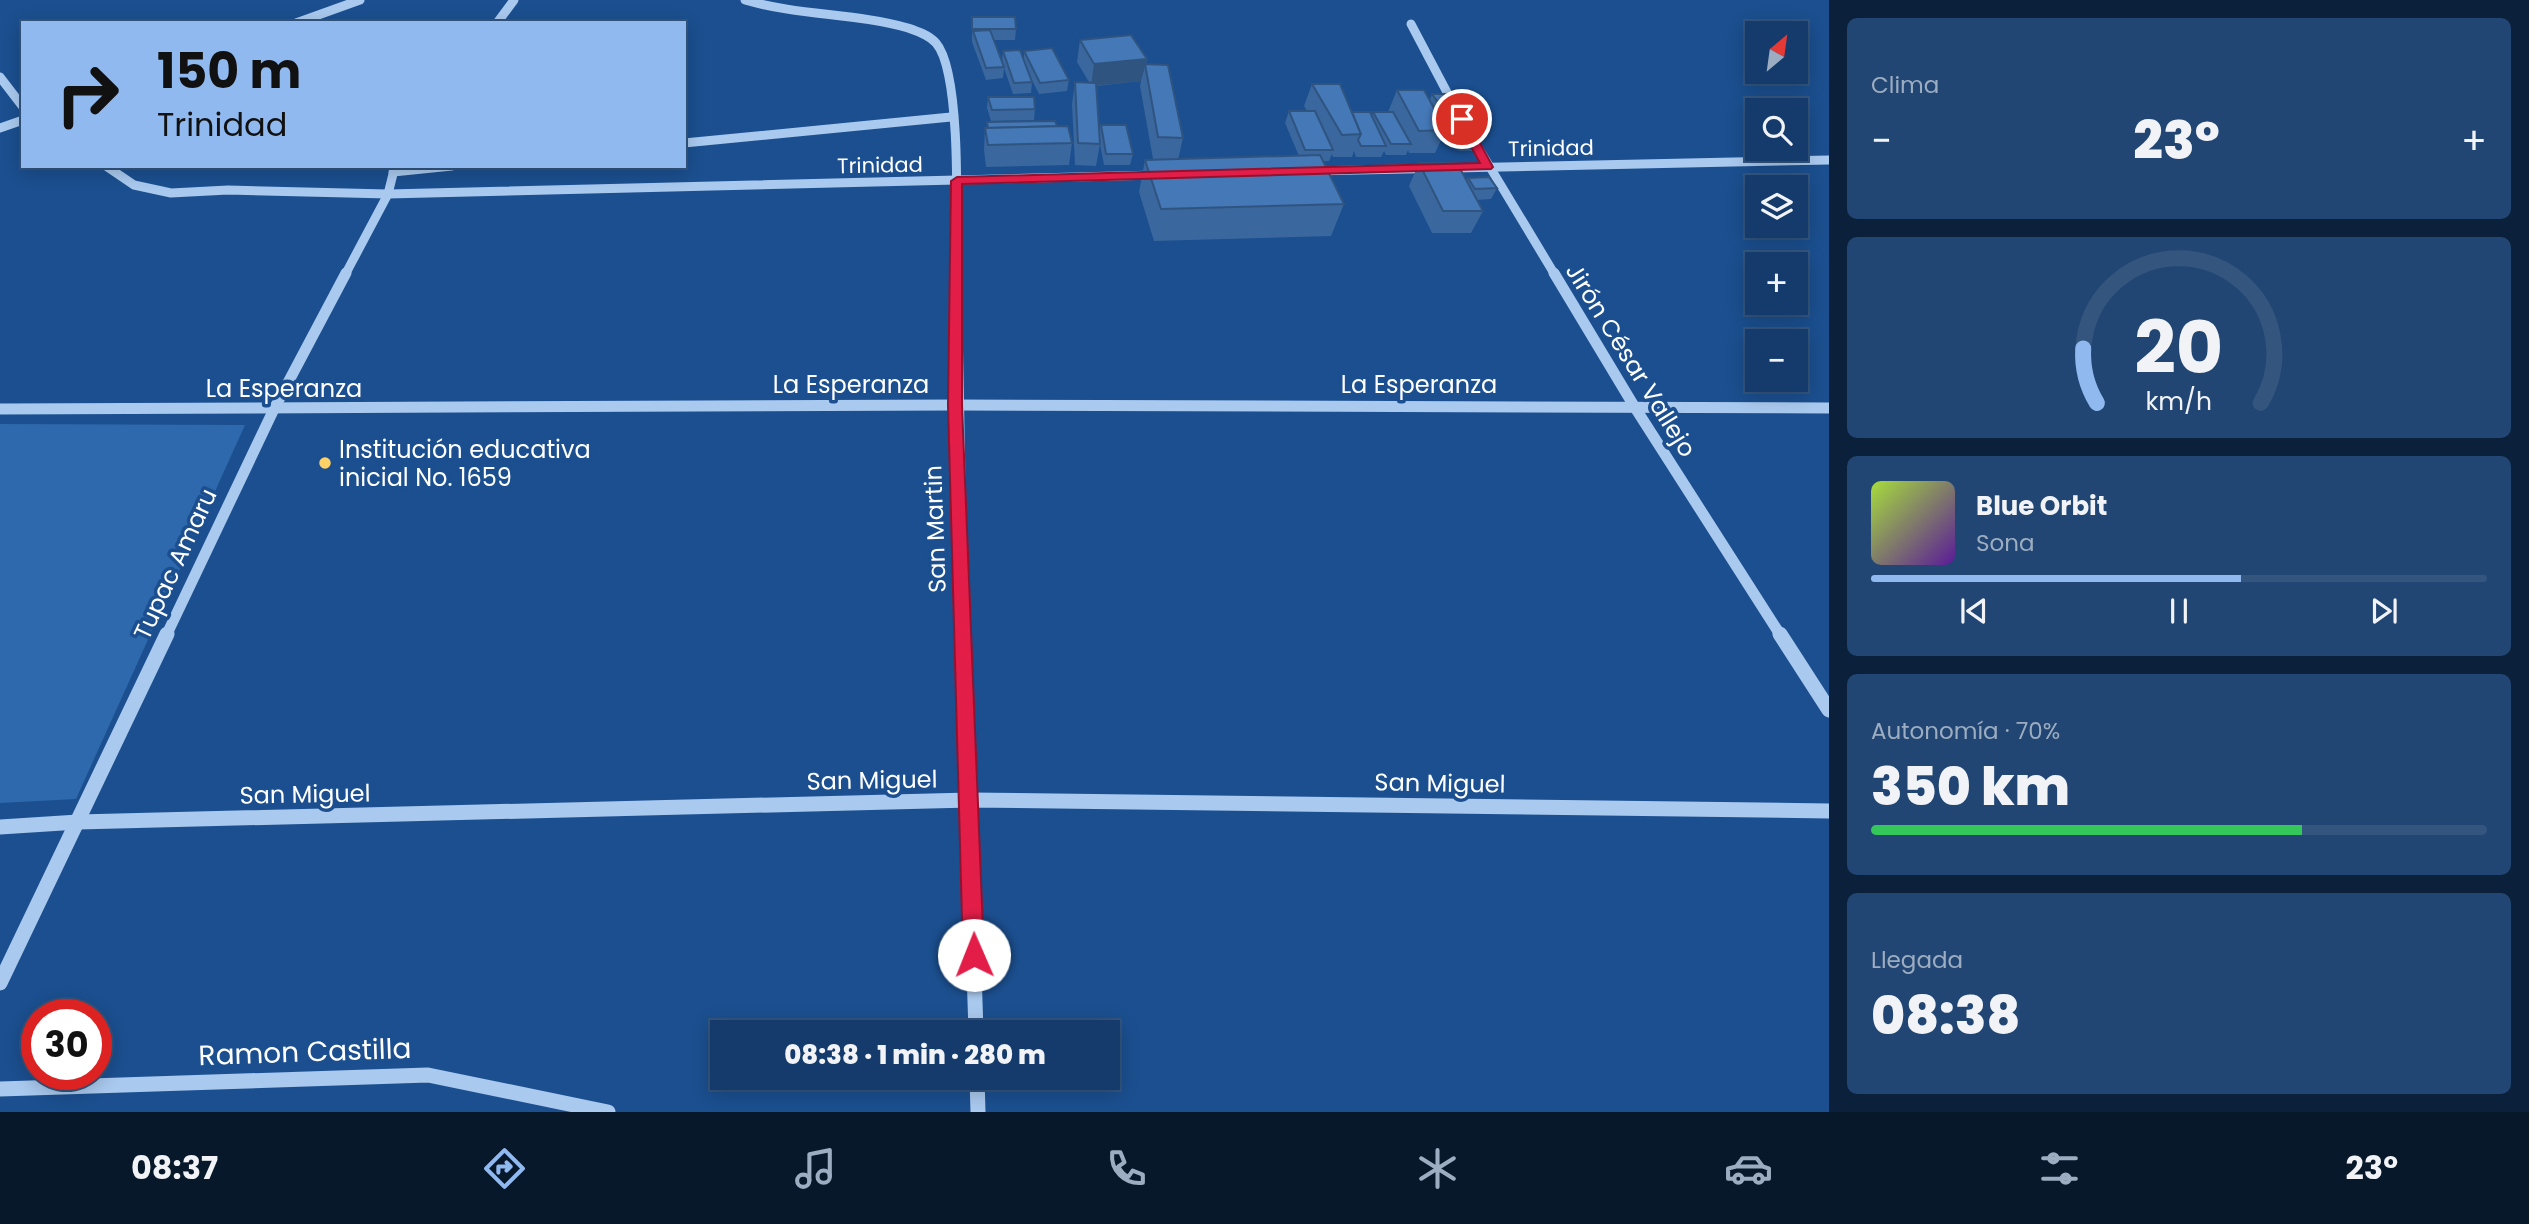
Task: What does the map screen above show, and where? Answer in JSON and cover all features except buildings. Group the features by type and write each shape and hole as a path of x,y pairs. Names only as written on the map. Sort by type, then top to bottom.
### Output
{"street":[{"path":"302,21 360,0"},
{"path":"498,21 514,0"},
{"name":"San Martin","path":"745,0 798,13 900,27 923,33 936,43 948,66 957,181 955,405 976,1020"},
{"name":"Jirón César Vallejo","path":"1411,24 1487,167 1634,405 1829,710"},
{"path":"0,77 21,104"},
{"path":"686,143 951,117"},
{"path":"0,128 21,121"},
{"name":"Trinidad","path":"1306,172 1829,160"},
{"name":"Trinidad","path":"109,168 134,185 171,193 228,190 388,194 1166,175"},
{"path":"394,169 413,168"},
{"name":"Tupac Amaru","path":"0,983 274,409 388,194 394,169"},
{"name":"La Esperanza","path":"0,409 955,405 1634,405 1829,408"},
{"name":"San Miguel","path":"0,827 78,822 970,800 1829,811"},
{"name":"Ramon Castilla","path":"0,1089 428,1075 608,1112"},
{"path":"977,1090 978,1112"}],"shaded area":[{"path":"0,424 245,425 76,799 0,803"}],"place":[{"name":"Institución educativa inicial No. 1659","path":"325,463"}],"route":[{"path":"974,955 955,405 957,181 1487,167 1462,119"}]}
